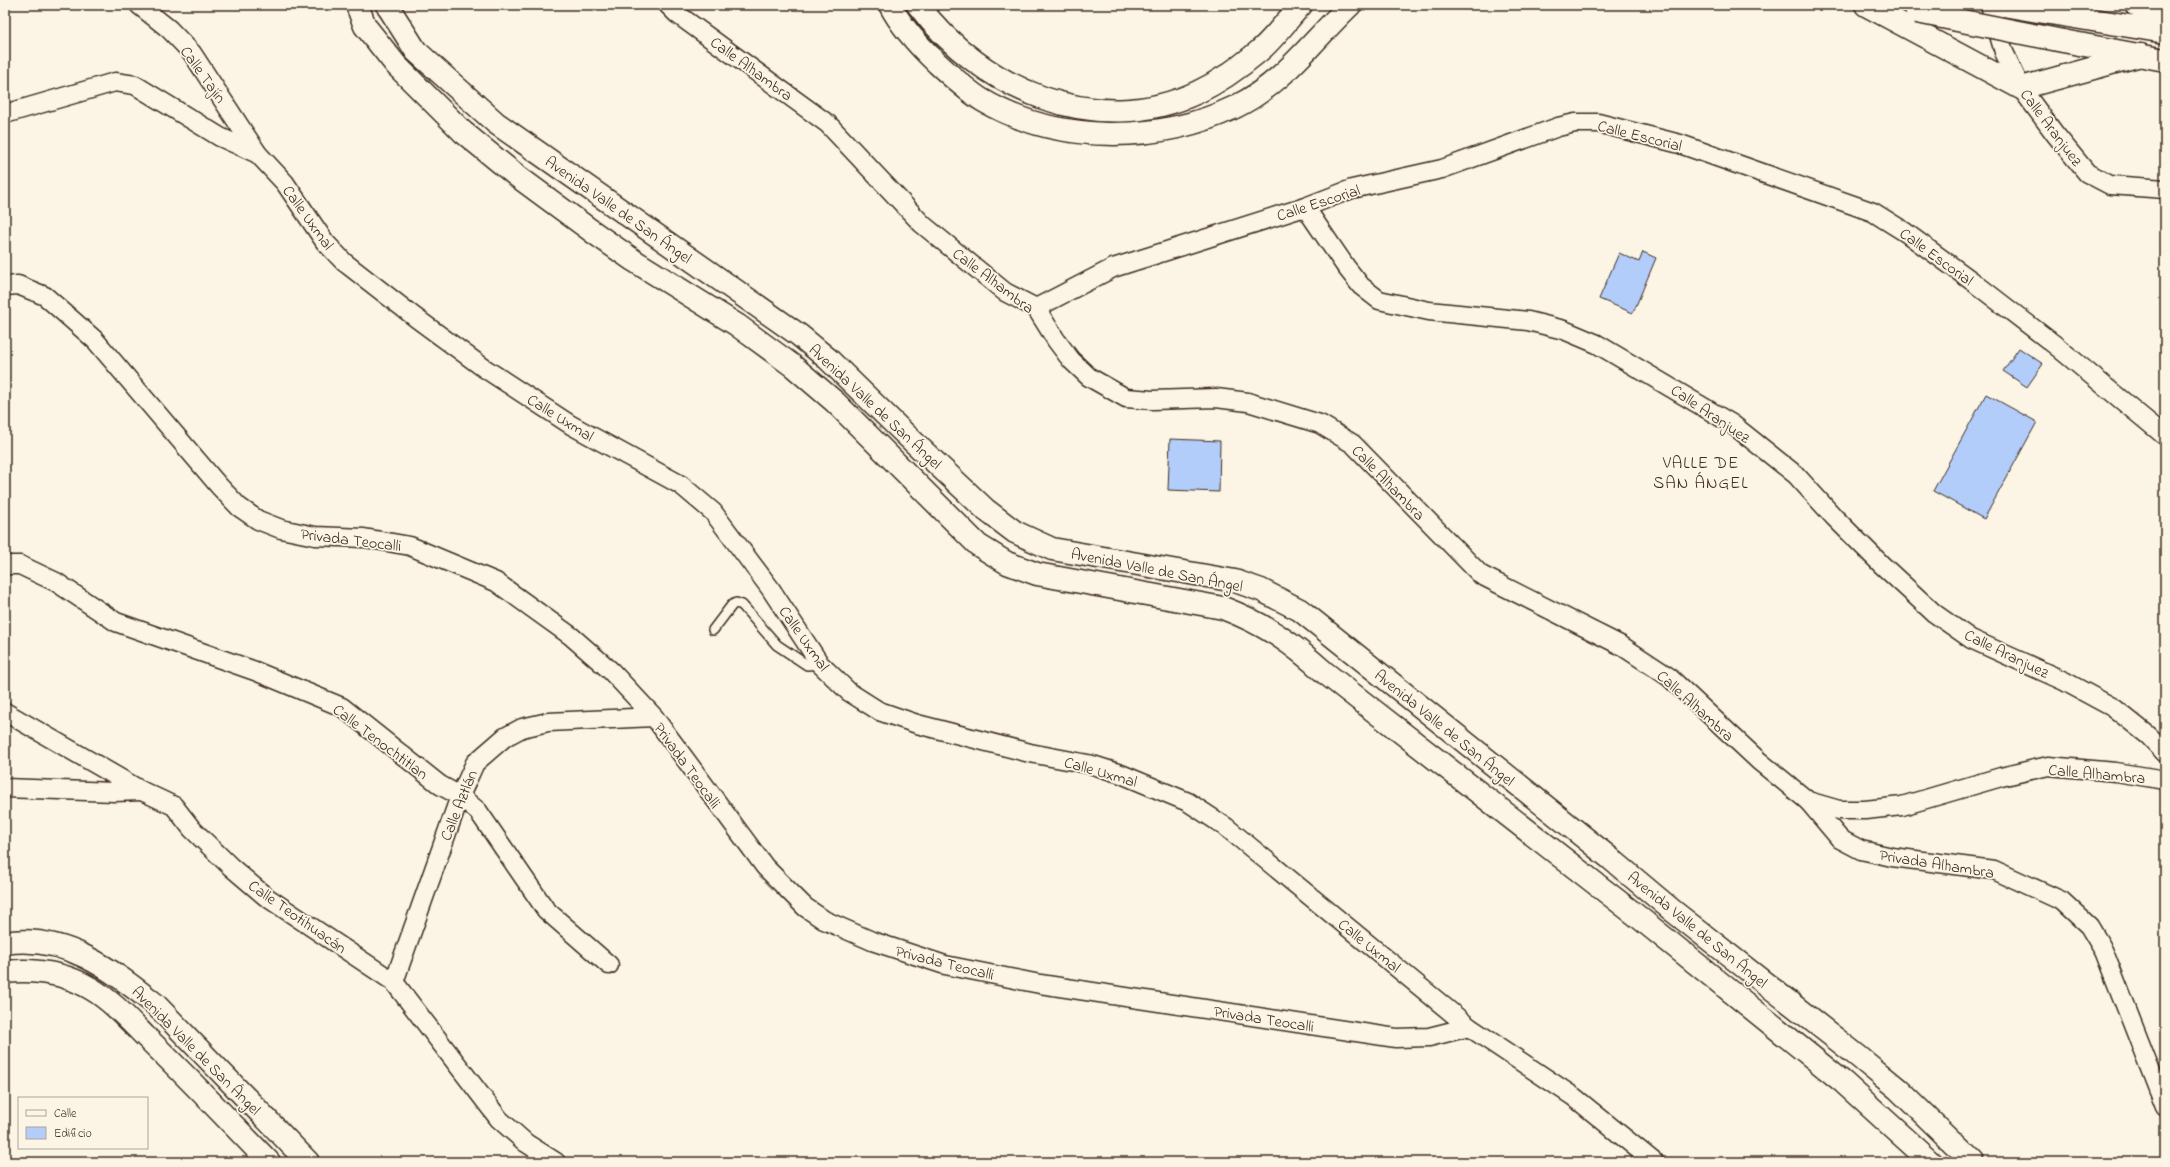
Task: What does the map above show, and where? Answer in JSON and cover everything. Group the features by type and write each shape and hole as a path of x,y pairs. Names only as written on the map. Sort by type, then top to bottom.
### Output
{"street":[{"name":"Calle Tajín","path":"139,5 169,29 192,53 258,154"},
{"name":"Avenida Valle de San Ángel","path":"357,5 365,26 396,65 463,132 566,213 633,260 737,325 793,366 835,402 978,545 1007,563 1037,574 1070,581 1194,601 1223,608 1249,618 1296,646 1324,672 1635,914 1843,1082 1931,1162"},
{"name":"Avenida Valle de San Ángel","path":"387,5 416,51 447,82 496,123 589,187 615,208 799,334 828,359 904,434 986,510 1014,532 1052,549 1235,580 1261,590 1300,610 1611,859 1673,911 1859,1057 1898,1089 1973,1162"},
{"name":"Calle Alhambra","path":"668,5 678,14 828,124 922,224 1005,292 1036,308 1056,340 1071,360 1089,377 1126,398 1152,400 1216,398 1248,402 1320,424 1353,444 1481,575 1622,646 1669,677 1759,761 1808,801 1839,810 1865,810 1902,806 2001,777 2048,766 2116,772 2165,780"},
{"path":"890,5 898,20 919,46 950,75 982,100 1015,116 1046,126 1081,133 1110,135 1170,128 1236,107 1261,92 1305,53 1350,5"},
{"path":"918,5 932,24 964,53 1003,80 1028,94 1062,105 1092,110 1132,110 1168,103 1197,92 1223,77 1259,51 1301,5"},
{"path":"1866,5 2021,88 2141,55"},
{"path":"1873,5 1917,12 2165,60"},
{"name":"Calle Aranjuez","path":"1990,5 2004,52 2021,88 2055,134 2087,173 2110,185 2165,189"},
{"path":"2004,5 2165,32"},
{"path":"2136,5 2165,18"},
{"name":"Calle Uxmal","path":"5,114 115,82 135,85 220,137 258,154 285,183 325,242 344,262 484,368 571,425 681,485 713,512 770,588 820,664 849,692 879,711 916,724 1023,751 1093,765 1121,774 1188,802 1226,827 1469,1027 1574,1097 1654,1162"},
{"name":"Calle Escorial","path":"1036,308 1112,268 1305,207 1352,189 1442,169 1477,158 1511,142 1575,123 1598,123 1680,144 1873,212 1905,232 1998,301 2055,345 2165,436"},
{"path":"566,213 589,187"},
{"name":"Calle Aranjuez","path":"1305,207 1346,267 1361,286 1379,300 1429,311 1528,321 1564,330 1597,344 1732,424 1796,475 1871,554 1934,613 1971,639 2064,681 2114,708 2149,736 2165,753"},
{"path":"593,232 615,208"},
{"name":"Privada Teocalli","path":"5,286 18,285 45,296 95,340 219,486 239,507 258,520 281,529 315,536 364,538 410,546 496,582 571,636 611,671 654,717 765,867 805,907 824,920 872,941 945,964 1040,984 1396,1038 1429,1037 1469,1027"},
{"name":"Calle Tenochtitlan","path":"5,565 20,566 56,582 116,622 255,671 342,707 440,785 460,796 478,811 546,910 609,965"},
{"name":"Calle Teotihuacán","path":"5,712 142,791 174,806 192,829 230,867 265,896 394,982 499,1119 526,1143 556,1162"},
{"name":"Calle Aztlán","path":"394,982 460,796 475,763 505,737 522,728 548,722 654,717"},
{"path":"5,788 114,792 142,791"},
{"name":"Privada Alhambra","path":"1808,801 1840,839 1861,850 1892,857 1994,870 2062,901 2089,926 2104,951 2165,1107"},
{"name":"Avenida Valle de San Ángel","path":"5,943 17,941 43,942 77,952 104,966 129,983 155,1004 308,1162"},
{"name":"Avenida Valle de San Ángel","path":"5,972 25,970 58,975 90,988 111,1003 155,1045 269,1162"}],"lane":[{"path":"712,630 732,605 736,603 742,605 777,645 807,665 820,664"}],"building":[{"path":"1643,252 1656,258 1633,313 1599,299 1619,253 1639,262"},
{"path":"2019,348 2043,364 2027,387 2003,371"},
{"path":"1986,394 2037,422 1984,519 1933,491"},
{"path":"1170,439 1220,441 1219,492 1168,490"}],"district":[{"name":"VALLE DE SAN ÁNGEL","path":"1701,472"}]}
